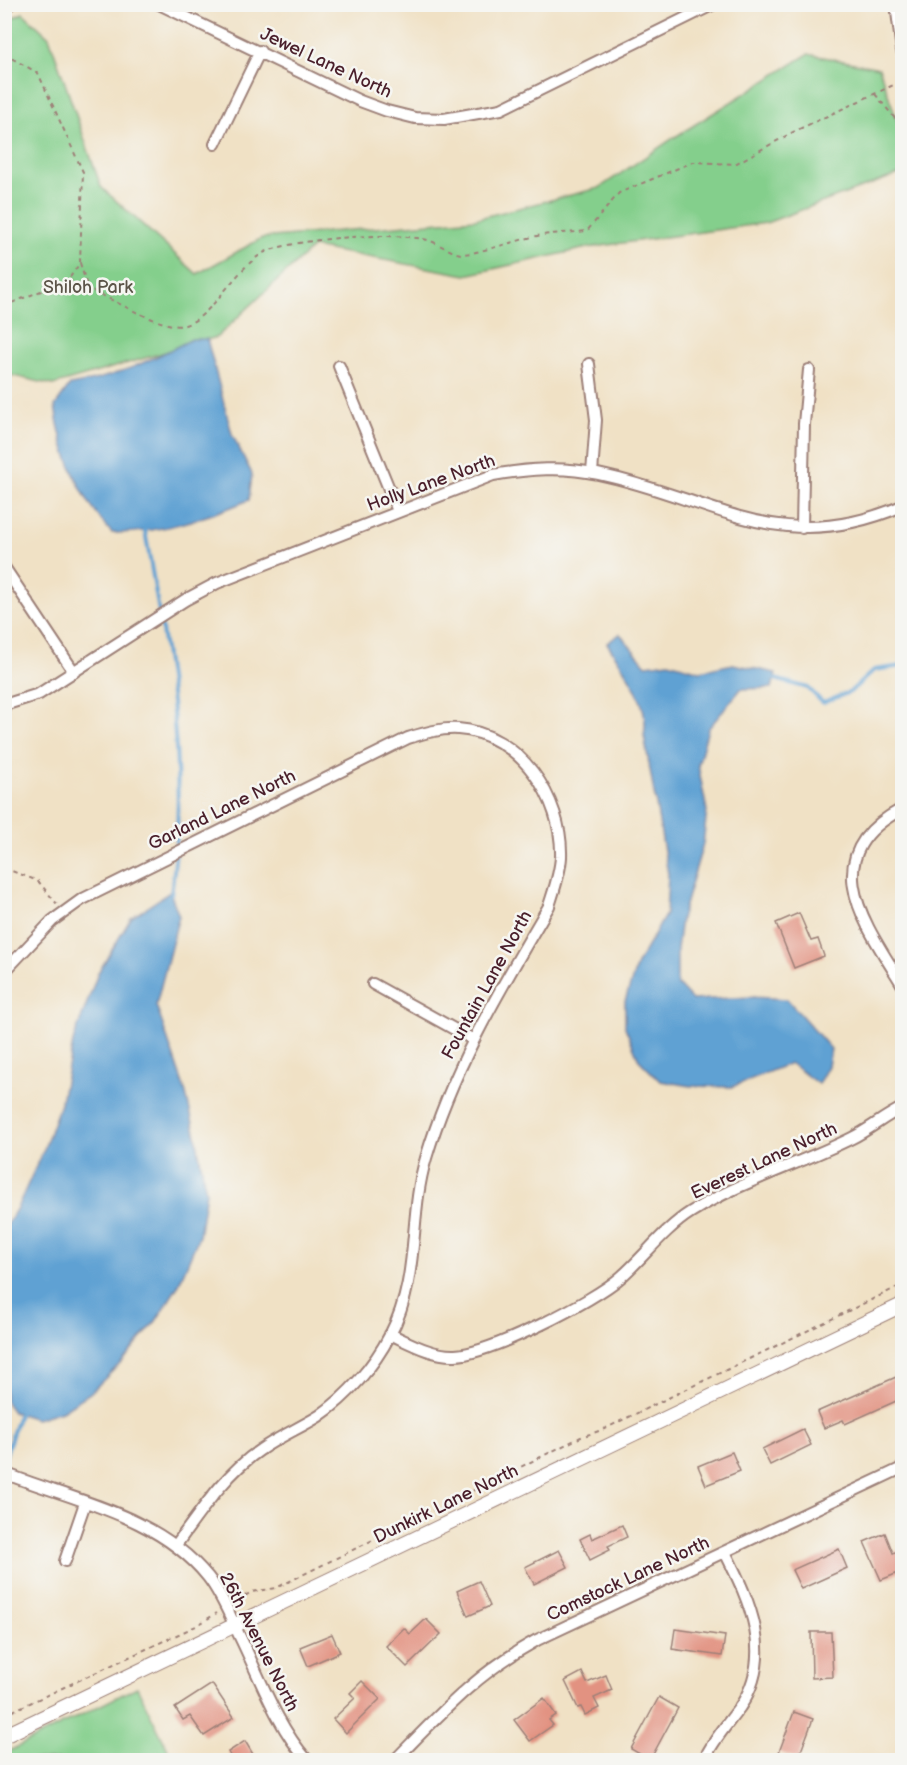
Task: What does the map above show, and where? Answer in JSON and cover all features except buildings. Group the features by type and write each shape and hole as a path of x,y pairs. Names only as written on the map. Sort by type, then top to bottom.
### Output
{"street":[{"path":"4,6 10,4"},
{"name":"Jewel Lane North","path":"164,5 360,101 415,118 444,119 501,109 714,4"},
{"path":"896,4 903,51"},
{"path":"215,144 260,51"},
{"path":"589,364 596,420 592,473"},
{"path":"339,366 398,511"},
{"path":"802,528 804,424 809,370"},
{"name":"Holly Lane North","path":"4,705 39,694 185,600 217,584 493,475 529,469 564,469 592,473 740,518 802,528 868,519 903,506"},
{"path":"4,567 75,672"},
{"name":"Garland Lane North","path":"4,972 64,912 113,882 408,738 432,731 456,729 480,733"},
{"name":"Fountain Lane North","path":"176,1545 234,1471 260,1450 319,1415 347,1393 371,1365 390,1334 404,1301 412,1267 418,1195 425,1161 472,1039 549,906 557,883 561,858 560,834 543,788 518,755 500,741 480,733"},
{"path":"903,809 880,823 865,840 855,861 852,883 855,901 868,929 903,984"},
{"path":"373,984 472,1039"},
{"name":"Everest Lane North","path":"390,1334 432,1352 454,1355 474,1352 504,1340 594,1297 620,1278 666,1232 690,1212 853,1138 903,1108"},
{"name":"Dunkirk Lane North","path":"4,1736 903,1305"},
{"name":"Comstock Lane North","path":"395,1761 455,1699 507,1657 537,1640 903,1468"},
{"name":"26th Avenue North","path":"4,1473 144,1524 176,1545 209,1578 226,1607 279,1718 307,1761"},
{"path":"65,1561 85,1503"},
{"path":"704,1761 724,1725 740,1707 750,1686 757,1662 758,1639 754,1615 725,1552"}],"path":[{"path":"4,54 38,73 83,172 80,263 87,286"},
{"path":"68,279 87,286 162,324 185,325 204,311 242,270 269,250 332,239 401,235 430,240 462,254 539,236 586,231 619,193 693,162 735,164 795,131 903,81"},
{"path":"876,94 903,127"},
{"path":"4,306 68,279 80,263"},
{"path":"4,868 38,881 64,912"},
{"path":"4,1715 196,1626 252,1592 276,1588 581,1437 602,1430 903,1285"}],"green space":[{"name":"Shiloh Park","path":"23,13 49,37 101,187 197,274 262,238 475,219 599,188 675,137 808,54 879,68 902,135 902,173 766,223 587,248 466,275 313,247 217,337 53,385 5,374 4,22"},
{"path":"137,1687 173,1760 5,1760 5,1753"}],"water":[{"path":"192,339 207,339 232,434 252,474 249,500 182,524 147,531 112,533 81,490 67,457 55,406 70,385 118,373"},
{"path":"620,634 646,665 669,662 700,671 733,664 776,673 772,688 741,689 708,729 698,765 707,811 703,844 681,919 677,949 677,984 692,1000 753,997 787,999 831,1049 828,1066 818,1084 790,1063 732,1087 691,1086 660,1081 639,1060 625,1027 625,1001 637,964 666,914 668,874 644,735 644,711 634,687 607,643"},
{"path":"170,892 179,916 156,1005 185,1090 196,1136 206,1192 199,1236 178,1286 156,1321 122,1362 90,1393 62,1411 36,1419 13,1412 5,1401 5,1228 17,1208 44,1149 61,1101 74,1038 98,973 131,918"}],"waterway":[{"path":"145,531 161,621 177,757 178,803 171,894"},
{"path":"775,679 808,688 823,703 850,692 874,670 902,666"},
{"path":"4,1460 19,1414"}]}
